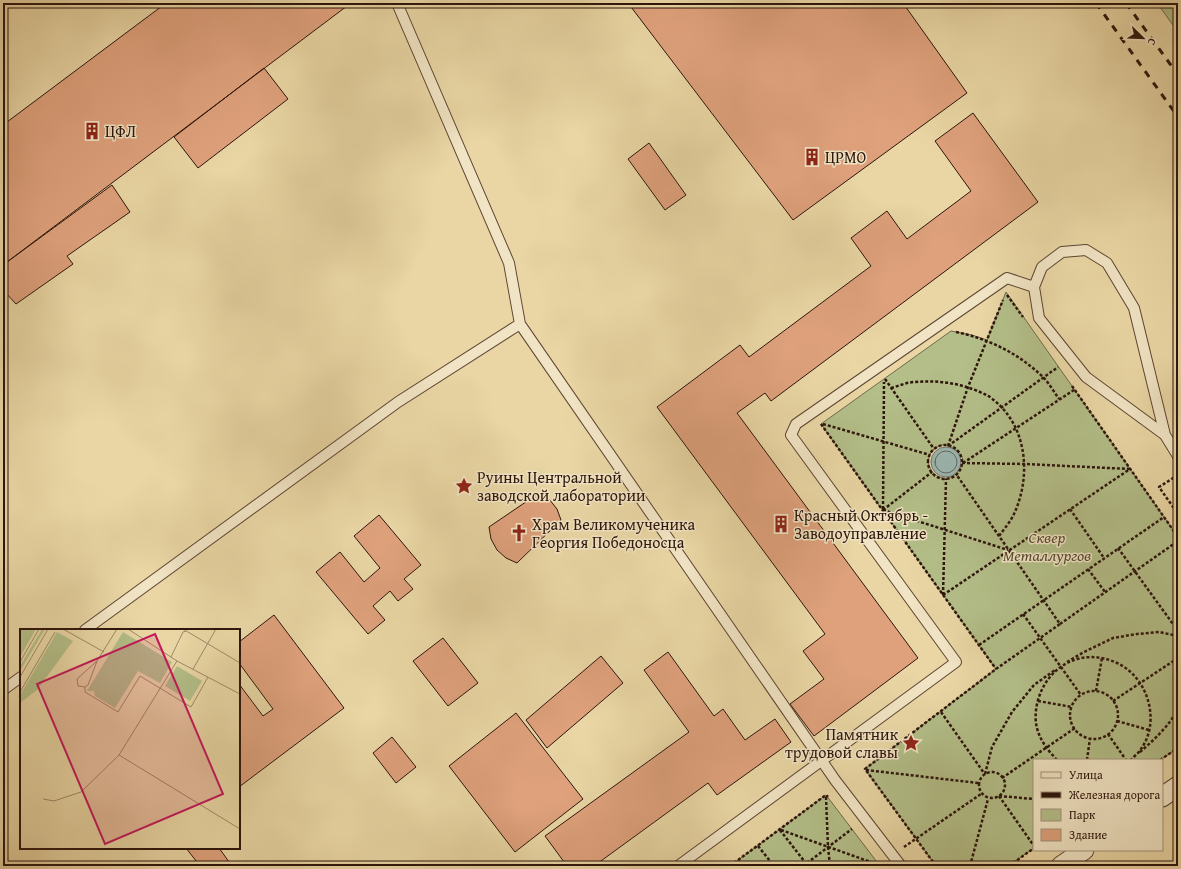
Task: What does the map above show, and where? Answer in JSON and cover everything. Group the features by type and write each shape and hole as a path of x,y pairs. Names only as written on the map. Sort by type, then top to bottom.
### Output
{"street":[{"path":"1163,796 1178,786"},
{"path":"1061,866 1083,851"}],"lane":[{"path":"397,3 509,263 520,324 822,761 901,866"},
{"path":"1165,435 1086,377 1039,318 1034,287 1042,267 1062,252 1086,250 1106,263 1134,308 1165,435 1178,456"},
{"path":"678,866 956,662 791,435 796,424 1007,278 1034,287"},
{"path":"86,629 398,402 520,324"},
{"path":"3,690 20,678"}],"path":[{"path":"948,446 968,387 1006,292 1024,317"},
{"path":"951,331 972,335 987,340 1012,352 1044,377 1059,399"},
{"path":"1054,361 1062,373"},
{"path":"948,446 1058,367"},
{"path":"883,510 884,377 934,449"},
{"path":"891,388 913,382 950,383 968,387 991,397 1010,417 1022,444 1025,464 1023,489 1014,515 999,536"},
{"path":"1070,384 1178,538"},
{"path":"962,463 1074,390"},
{"path":"930,455 821,424 996,669"},
{"path":"942,445 954,448 959,453 962,463 961,468 952,478 941,478 932,472 928,465 930,455 934,449 942,445"},
{"path":"962,463 1130,468"},
{"path":"943,596 1130,468"},
{"path":"883,510 932,472"},
{"path":"956,474 1060,624"},
{"path":"1178,475 1160,487 1178,514"},
{"path":"943,596 946,479"},
{"path":"883,510 1009,551"},
{"path":"1070,510 1104,558"},
{"path":"979,645 1164,517"},
{"path":"865,770 996,669 1178,541"},
{"path":"1118,548 1178,631"},
{"path":"1088,569 1105,592"},
{"path":"1023,614 1081,695"},
{"path":"985,774 992,747 1012,712 1034,685 1060,666 1113,638 1159,632 1178,636"},
{"path":"1056,759 1046,748 1037,732 1034,714 1038,700 1047,680 1060,666 1079,658 1099,657 1118,663 1134,674 1145,690 1151,710 1150,730 1142,748 1132,759"},
{"path":"1096,691 1102,658"},
{"path":"1113,701 1178,658"},
{"path":"1096,691 1104,693 1116,705 1118,713 1117,721 1114,728 1108,734 1101,737 1090,738 1080,734 1075,728 1072,722 1071,714 1072,707 1081,695 1096,691"},
{"path":"1038,700 1072,707"},
{"path":"1132,759 1152,741 1174,716 1178,709"},
{"path":"940,712 985,774"},
{"path":"1117,721 1150,730"},
{"path":"1002,778 1075,728"},
{"path":"1108,734 1125,759"},
{"path":"1087,759 1090,738"},
{"path":"1162,759 1178,748"},
{"path":"865,770 978,783"},
{"path":"865,770 936,866"},
{"path":"993,772 997,773 1002,778 1005,783 1005,787 1004,792 999,796 993,799 981,794 978,783 981,777 985,774 993,772"},
{"path":"916,839 981,794"},
{"path":"826,795 830,801"},
{"path":"730,866 826,795"},
{"path":"826,795 830,866"},
{"path":"999,796 1033,799"},
{"path":"999,796 1033,846"},
{"path":"970,866 988,798"},
{"path":"848,824 856,835"},
{"path":"803,866 807,865 852,829"},
{"path":"780,830 879,866"},
{"path":"780,830 807,865"},
{"path":"758,846 773,865 768,866"},
{"path":"1009,866 1033,848"},
{"path":"874,859 879,866"}],"green space":[{"path":"1157,3 1178,3 1178,32"},
{"name":"Сквер Металлургов","path":"1006,292 1178,537 1178,748 1162,759 1033,759 1033,849 1008,866 936,866 865,769 996,669 821,424 951,331 972,335 987,340","holes":["942,445 951,447 959,452 963,460 960,469 953,476 945,478 938,476 932,472 929,465 929,458 933,451"]},
{"path":"826,795 880,866 730,866"}],"water":[{"path":"946,447 952,448 960,456 960,468 952,476 946,477 940,476 932,468 931,462 932,456 940,448"}],"building":[{"name":"ЦФЛ","path":"166,3 351,3 3,265 3,125"},
{"name":"ЦРМО","path":"628,3 903,3 967,93 793,220"},
{"path":"264,68 288,99 198,168 174,137"},
{"name":"Красный Октябрь - Заводоуправление","path":"973,113 1038,202 771,401 765,393 737,413 918,658 814,736 790,704 824,679 803,651 825,634 657,407 740,345 749,357 871,266 851,238 887,211 907,239 971,191 935,141"},
{"path":"649,143 686,195 665,210 628,159"},
{"path":"112,185 130,212 67,256 73,264 16,304 3,290 3,265"},
{"name":"Храм Великомученика Георгия Победоносца","path":"539,493 549,499 557,509 561,520 517,563 506,558 497,550 491,539 489,527"},
{"path":"379,515 421,565 404,579 413,589 398,601 390,591 373,606 385,620 368,634 316,572 340,552 364,582 380,568 354,536"},
{"path":"274,615 344,708 240,786 240,685 263,716 273,709 240,664 240,641"},
{"path":"443,638 478,683 448,706 413,661"},
{"path":"668,652 714,716 723,709 745,740 775,719 791,742 717,795 708,783 594,866 567,866 545,836 689,732 644,670"},
{"path":"601,656 623,683 547,748 526,720"},
{"path":"516,713 583,799 515,852 449,766"},
{"path":"392,737 416,767 396,783 373,753"},
{"path":"187,849 220,849 232,866 200,866"}],"railway":[{"path":"1096,3 1178,117"},
{"path":"1126,3 1178,75"}],"place":[{"name":"ЦФЛ","path":"92,131"},
{"name":"ЦРМО","path":"812,157"},
{"name":"Руины Центральной заводской лаборатории","path":"464,486"},
{"name":"Красный Октябрь - Заводоуправление","path":"781,524"},
{"name":"Храм Великомученика Георгия Победоносца","path":"519,533"},
{"name":"Памятник трудовой славы","path":"911,743"}]}
